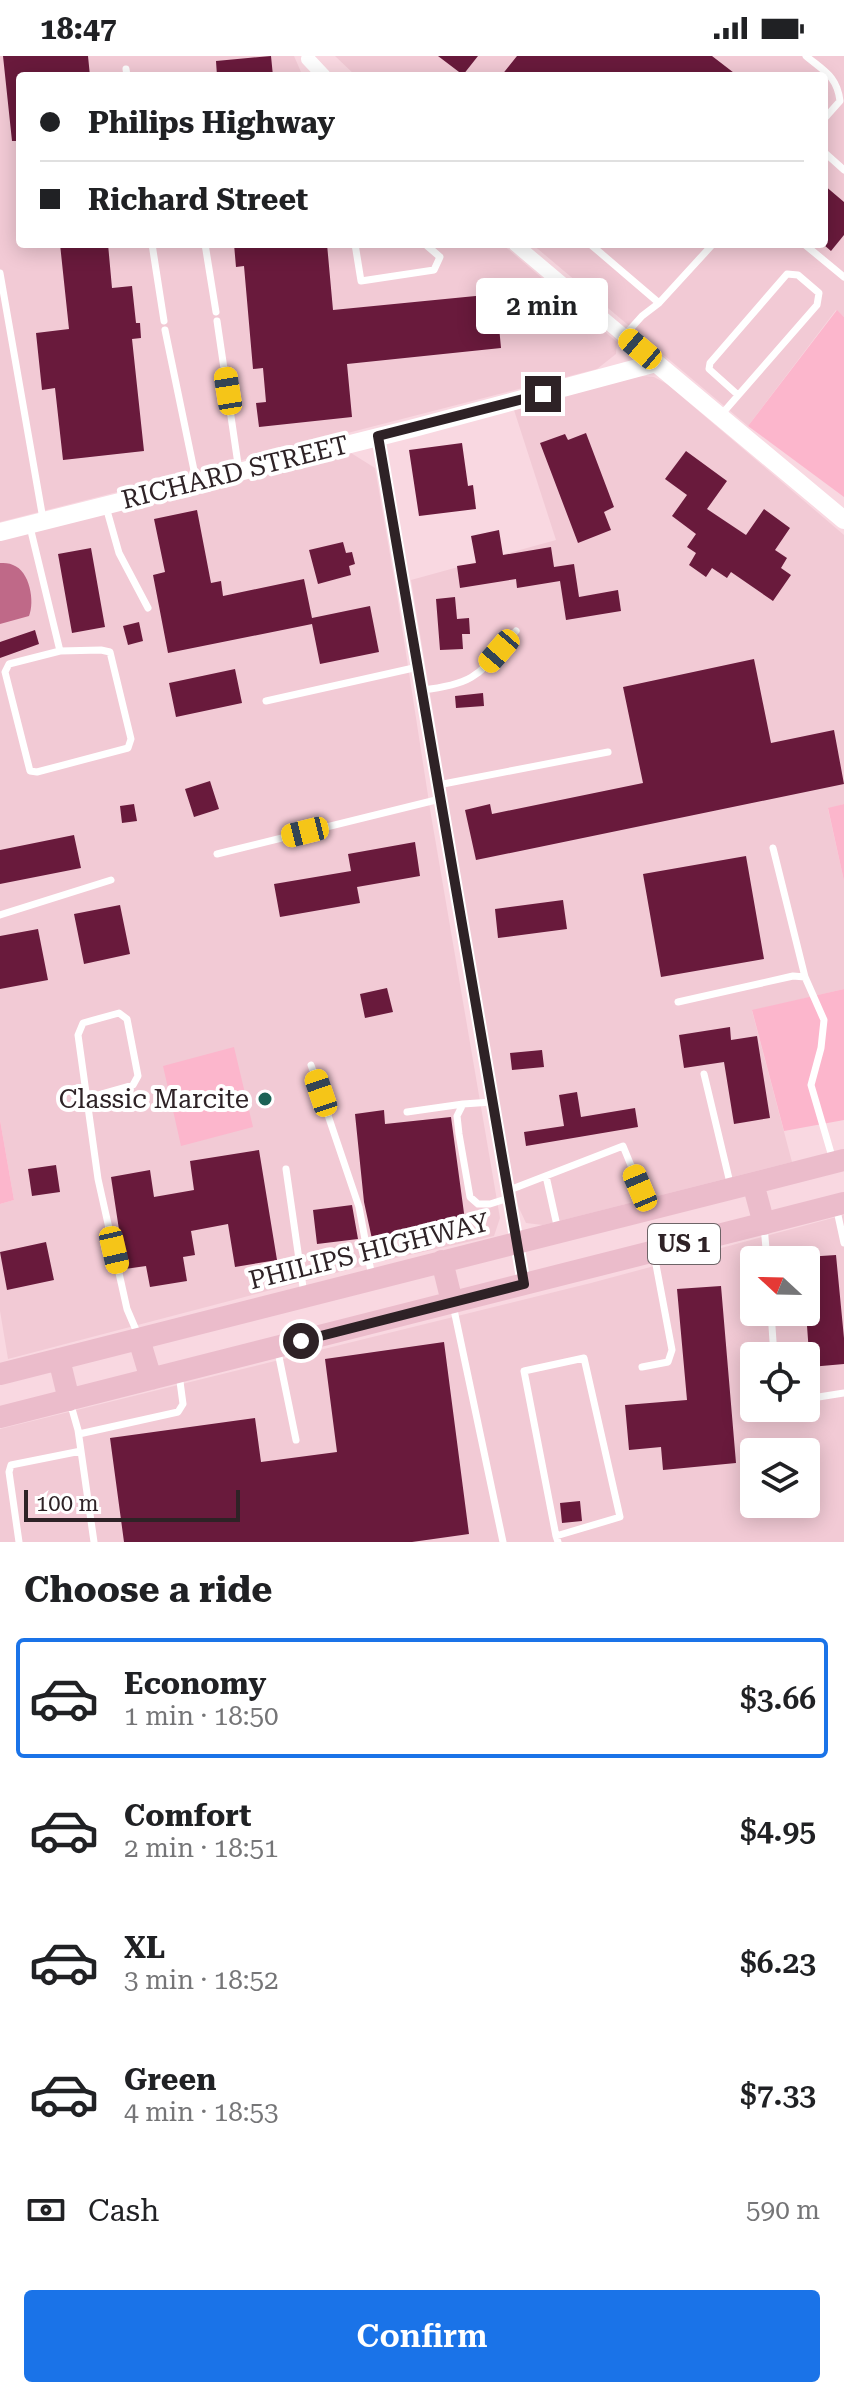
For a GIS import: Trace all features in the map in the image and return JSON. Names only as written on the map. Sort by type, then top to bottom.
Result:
[{"type":"main road","name":"PHILIPS HIGHWAY","points":[[0,1374],[839,1161]]},
{"type":"main road","points":[[742,1186],[764,1224]]},
{"type":"main road","name":"US 1","points":[[0,1417],[840,1204]]},
{"type":"main road","points":[[442,1261],[452,1302]]},
{"type":"main road","points":[[139,1339],[151,1379]]},
{"type":"main road","points":[[59,1359],[69,1400]]},
{"type":"street","points":[[308,59],[320,72]]},
{"type":"street","points":[[520,248],[844,520]]},
{"type":"street","name":"RICHARD STREET","points":[[1,527],[37,523],[656,363]]},
{"type":"street","points":[[378,436],[524,1284]]},
{"type":"lane","points":[[806,56],[825,72]]},
{"type":"lane","points":[[828,74],[839,87],[840,101],[828,114]]},
{"type":"lane","points":[[828,156],[844,170]]},
{"type":"lane","points":[[153,248],[164,325],[196,482]]},
{"type":"lane","points":[[206,248],[239,471]]},
{"type":"lane","points":[[356,248],[361,281],[434,270],[440,257],[430,248]]},
{"type":"lane","points":[[595,248],[659,303]]},
{"type":"lane","points":[[624,336],[709,248]]},
{"type":"lane","points":[[809,248],[844,277]]},
{"type":"lane","points":[[0,273],[37,523],[60,651]]},
{"type":"lane","points":[[720,417],[817,305],[819,293],[798,275],[787,274],[710,363],[709,369],[738,395]]},
{"type":"lane","points":[[106,505],[119,553],[148,608]]},
{"type":"lane","points":[[422,690],[450,687],[471,680],[516,631]]},
{"type":"lane","points":[[60,651],[110,652],[131,739],[128,748],[37,772],[30,771],[5,672],[9,664],[60,651]]},
{"type":"lane","points":[[266,701],[418,667]]},
{"type":"lane","points":[[217,854],[439,792],[608,752]]},
{"type":"lane","points":[[773,848],[805,977],[824,1020],[821,1048],[811,1085],[839,1161]]},
{"type":"lane","points":[[0,915],[111,880]]},
{"type":"lane","points":[[678,1002],[793,976],[805,977]]},
{"type":"lane","points":[[87,1098],[133,1085],[138,1076],[127,1019],[119,1013],[83,1023],[78,1035],[98,1179],[127,1309],[139,1339]]},
{"type":"lane","points":[[311,1065],[359,1207],[372,1279]]},
{"type":"lane","points":[[704,1074],[742,1186]]},
{"type":"lane","points":[[407,1112],[492,1102]]},
{"type":"lane","points":[[463,1104],[457,1116],[470,1197],[478,1204],[490,1204],[546,1176],[623,1146],[649,1209]]},
{"type":"lane","points":[[286,1169],[304,1297]]},
{"type":"lane","points":[[546,1176],[559,1232]]},
{"type":"lane","points":[[840,1204],[844,1243]]},
{"type":"lane","points":[[764,1224],[766,1246]]},
{"type":"lane","points":[[642,1367],[668,1362],[672,1350],[654,1251]]},
{"type":"lane","points":[[452,1302],[503,1542]]},
{"type":"lane","points":[[277,1347],[296,1440]]},
{"type":"lane","points":[[584,1358],[620,1517],[557,1539],[524,1371],[584,1358]]},
{"type":"lane","points":[[79,1434],[178,1412],[183,1404],[179,1372]]},
{"type":"lane","points":[[820,1397],[844,1393]]},
{"type":"lane","points":[[69,1400],[79,1434],[94,1542]]},
{"type":"lane","points":[[19,1542],[9,1472],[11,1465],[81,1451]]},
{"type":"shaded area","points":[[0,56],[294,56],[301,72],[16,72],[16,248],[507,248],[617,342],[616,354],[597,369],[0,522]]},
{"type":"shaded area","points":[[335,56],[844,56],[844,317],[836,310],[748,426],[537,248],[828,248],[828,72],[352,72]]},
{"type":"shaded area","points":[[837,310],[844,317],[844,497],[748,426]]},
{"type":"shaded area","points":[[639,376],[654,377],[667,384],[844,535],[844,804],[828,809],[844,881],[844,989],[752,1011],[792,1162],[543,1225],[526,1223],[518,1206],[495,1083],[411,580],[556,540],[514,410]]},
{"type":"shaded area","points":[[351,453],[375,468],[500,1218],[494,1236],[374,1263],[8,1359],[0,1311],[0,1204],[14,1200],[0,1120],[0,540]]},
{"type":"shaded area","points":[[0,563],[13,565],[24,574],[30,588],[31,610],[29,616],[0,624]]},
{"type":"shaded area","points":[[844,804],[844,881],[828,808]]},
{"type":"shaded area","points":[[844,989],[844,1120],[784,1131],[752,1010]]},
{"type":"shaded area","points":[[234,1047],[253,1127],[181,1146],[163,1066]]},
{"type":"shaded area","points":[[0,1120],[14,1200],[0,1204]]},
{"type":"shaded area","points":[[844,1215],[844,1542],[0,1542],[0,1429],[591,1283]]},
{"type":"building","points":[[3,56],[88,56],[90,72],[16,72],[16,141],[12,141]]},
{"type":"building","points":[[271,56],[273,72],[217,72],[216,61]]},
{"type":"building","points":[[438,56],[478,56],[465,72],[459,72]]},
{"type":"building","points":[[517,56],[712,56],[733,72],[504,72]]},
{"type":"building","points":[[828,188],[844,202],[844,235],[831,251],[828,248]]},
{"type":"building","points":[[60,248],[108,248],[112,288],[132,286],[136,323],[140,323],[141,338],[132,339],[144,451],[63,460],[55,388],[42,390],[36,333],[69,329]]},
{"type":"building","points":[[234,248],[327,248],[333,310],[496,294],[501,348],[347,364],[352,417],[259,427],[256,403],[266,402],[263,368],[253,369],[244,266],[236,267]]},
{"type":"building","points":[[586,433],[614,507],[604,512],[611,530],[578,543],[540,443],[565,434],[568,440]]},
{"type":"building","points":[[462,443],[468,486],[473,485],[476,509],[419,516],[409,450]]},
{"type":"building","points":[[686,451],[727,481],[707,509],[746,535],[764,509],[790,528],[775,550],[787,558],[781,568],[791,575],[773,601],[731,572],[727,578],[712,568],[706,577],[689,565],[696,553],[687,547],[696,534],[672,516],[687,495],[665,479]]},
{"type":"building","points":[[197,510],[211,583],[221,581],[223,596],[304,579],[312,618],[370,606],[379,652],[320,664],[312,624],[168,653],[153,575],[165,572],[154,519]]},
{"type":"building","points":[[499,530],[503,555],[551,547],[554,567],[574,564],[579,597],[618,590],[621,611],[566,620],[560,581],[517,588],[516,579],[460,588],[457,566],[476,563],[471,536]]},
{"type":"building","points":[[343,542],[346,553],[352,552],[355,564],[349,566],[351,575],[318,584],[309,550]]},
{"type":"building","points":[[91,548],[105,627],[72,633],[58,554]]},
{"type":"building","points":[[455,597],[457,619],[469,618],[470,634],[462,634],[463,649],[440,650],[436,599]]},
{"type":"building","points":[[139,622],[143,641],[128,645],[123,626]]},
{"type":"building","points":[[35,630],[39,644],[0,658],[0,642]]},
{"type":"building","points":[[754,659],[771,743],[834,730],[844,784],[476,860],[465,810],[490,804],[492,814],[643,783],[623,687]]},
{"type":"building","points":[[235,669],[242,703],[176,717],[169,683]]},
{"type":"building","points":[[483,693],[484,706],[456,708],[455,696]]},
{"type":"building","points":[[210,781],[219,809],[194,817],[185,789]]},
{"type":"building","points":[[134,804],[137,821],[122,823],[120,806]]},
{"type":"building","points":[[74,835],[81,868],[0,884],[0,850]]},
{"type":"building","points":[[415,842],[420,876],[357,887],[360,903],[280,917],[274,884],[351,871],[348,854]]},
{"type":"building","points":[[746,856],[764,959],[661,977],[643,874]]},
{"type":"building","points":[[563,900],[567,929],[498,938],[495,909]]},
{"type":"building","points":[[120,905],[130,954],[84,964],[74,914]]},
{"type":"building","points":[[38,929],[48,980],[0,989],[0,936]]},
{"type":"building","points":[[387,988],[393,1012],[365,1018],[360,994]]},
{"type":"building","points":[[730,1027],[731,1040],[757,1036],[770,1118],[734,1124],[724,1062],[684,1068],[679,1035]]},
{"type":"building","points":[[542,1050],[544,1067],[512,1070],[510,1053]]},
{"type":"building","points":[[577,1092],[581,1117],[635,1108],[638,1127],[526,1146],[524,1132],[564,1126],[559,1095]]},
{"type":"building","points":[[384,1110],[385,1124],[451,1117],[466,1228],[372,1239],[364,1202],[355,1114]]},
{"type":"building","points":[[259,1150],[277,1260],[235,1267],[228,1224],[191,1231],[195,1255],[183,1257],[187,1281],[150,1287],[146,1266],[125,1269],[111,1177],[150,1170],[154,1197],[194,1190],[190,1161]]},
{"type":"building","points":[[56,1165],[60,1192],[32,1196],[28,1169]]},
{"type":"building","points":[[352,1205],[358,1239],[317,1244],[313,1210]]},
{"type":"building","points":[[46,1242],[54,1280],[7,1290],[0,1252]]},
{"type":"building","points":[[836,1255],[844,1364],[820,1366],[820,1342],[808,1342],[807,1326],[820,1326],[820,1256]]},
{"type":"building","points":[[721,1286],[736,1463],[663,1470],[661,1447],[629,1450],[625,1405],[687,1400],[677,1289]]},
{"type":"building","points":[[444,1342],[469,1534],[412,1542],[124,1542],[110,1438],[255,1418],[261,1462],[337,1452],[325,1359]]},
{"type":"building","points":[[580,1501],[582,1521],[562,1523],[560,1503]]},
{"type":"place","name":"Classic Marcite","points":[[265,1099]]},
{"type":"route","points":[[301,1341],[524,1284],[378,436],[543,394]]}]
